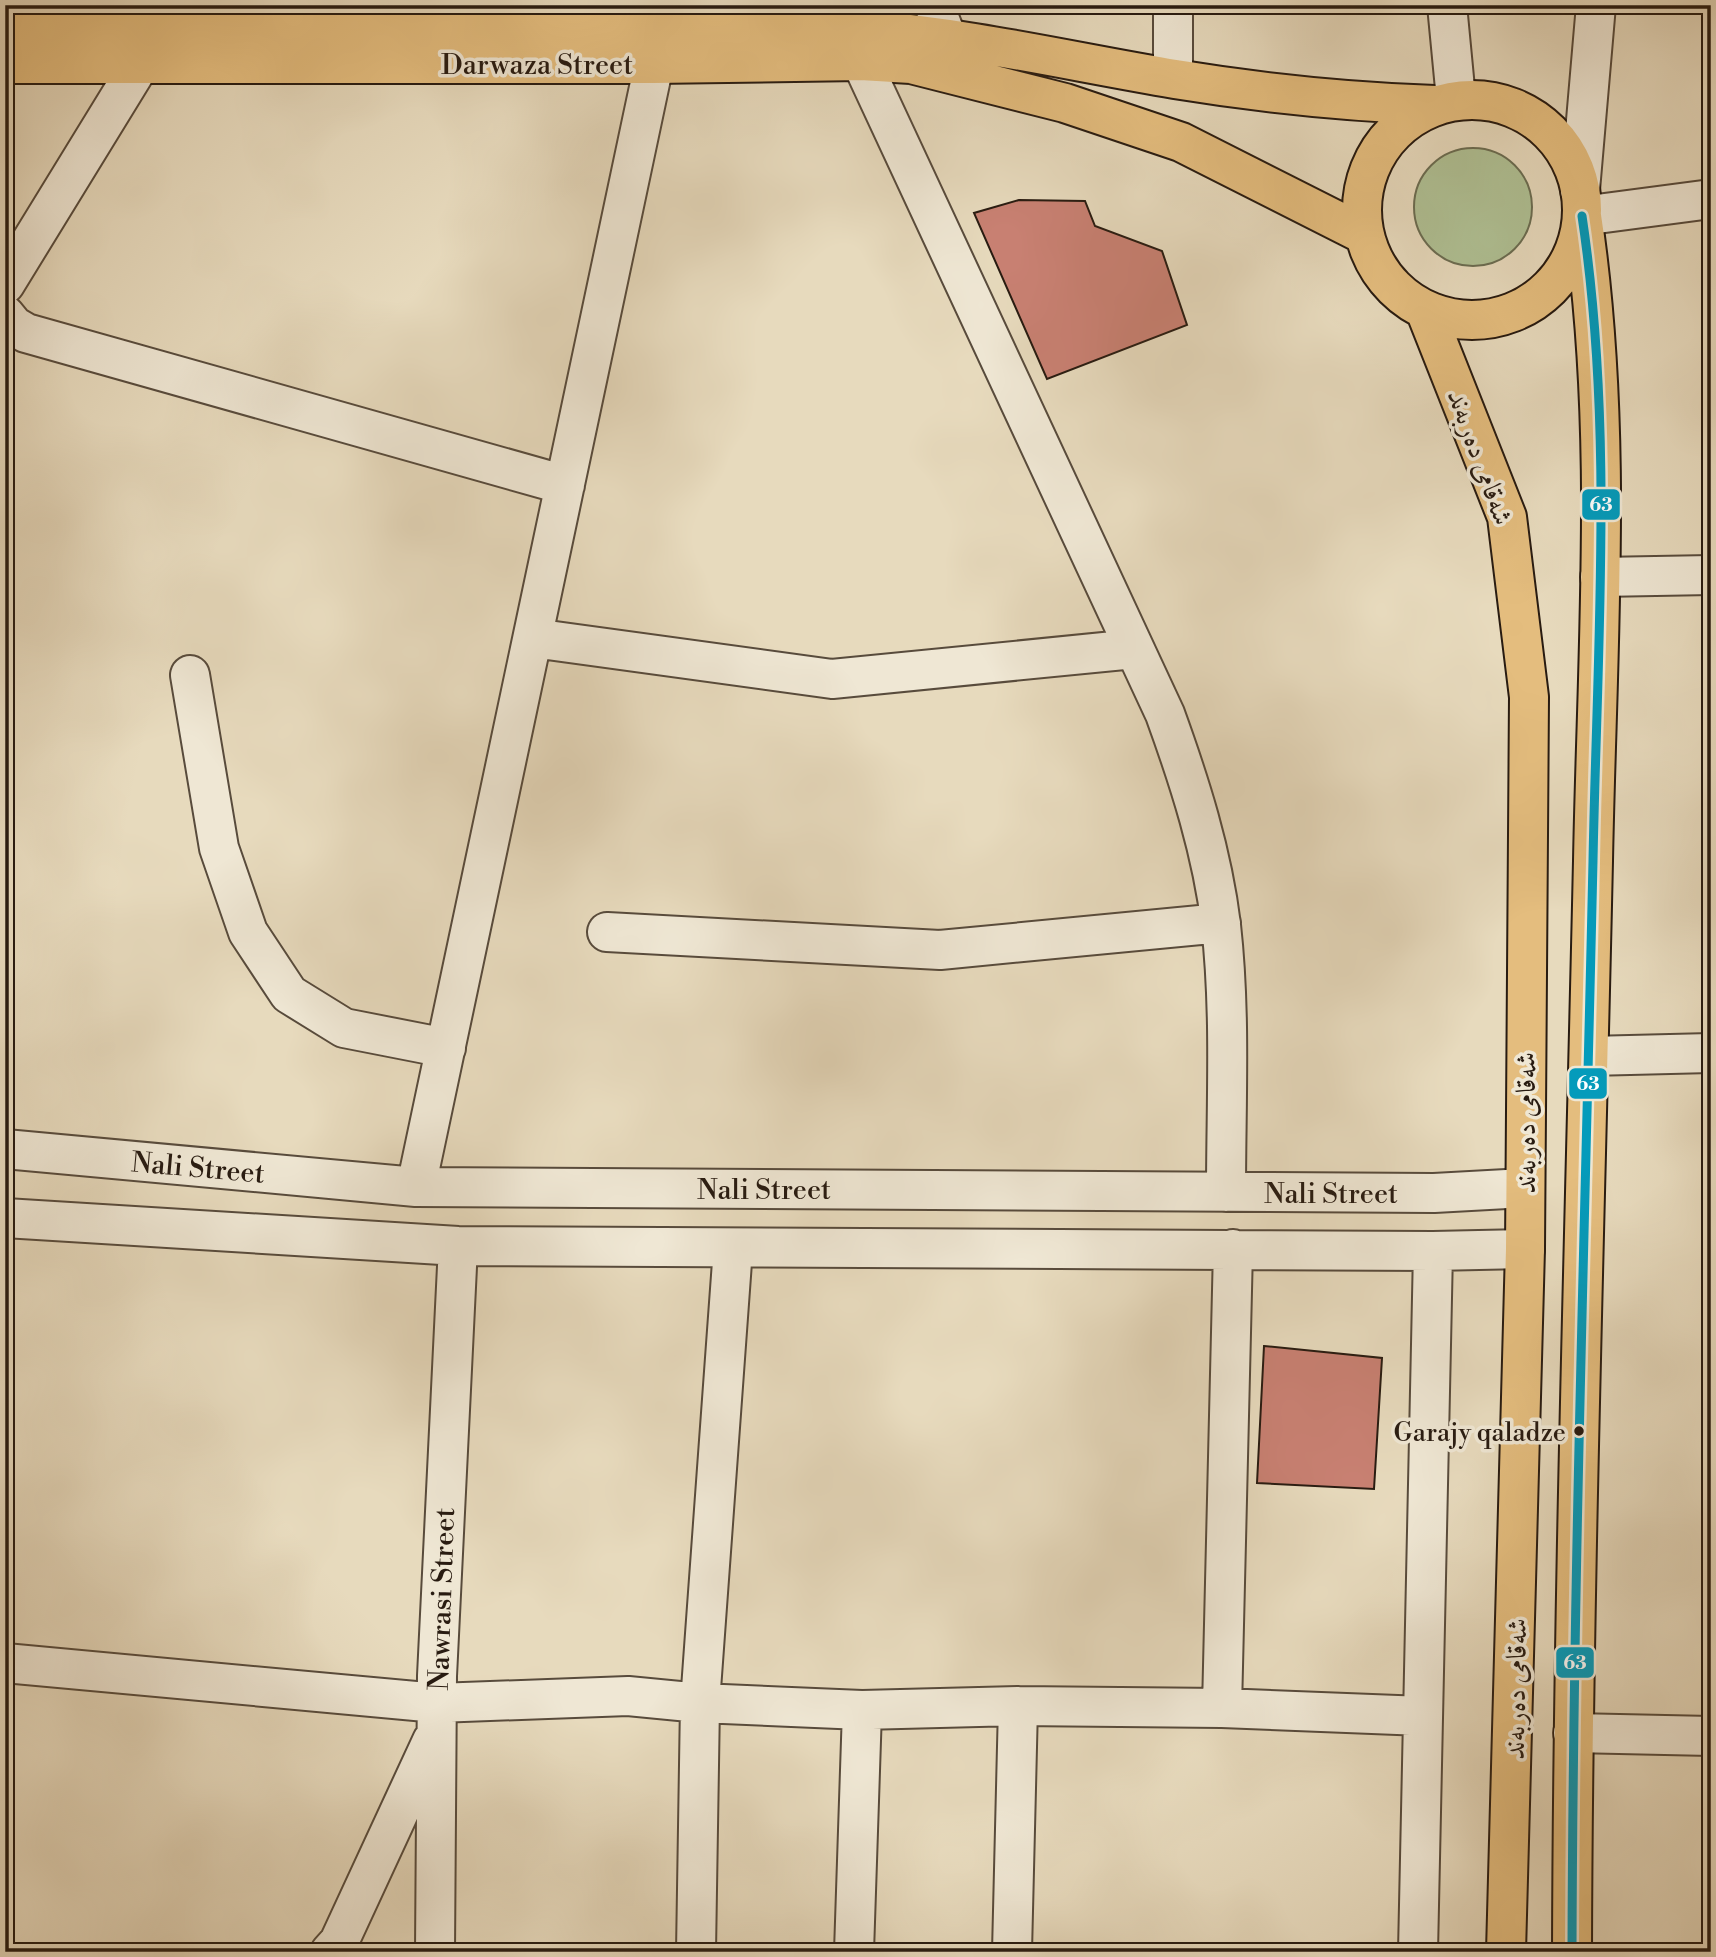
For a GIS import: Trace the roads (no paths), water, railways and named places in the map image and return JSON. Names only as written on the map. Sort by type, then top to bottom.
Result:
[{"type":"highway","points":[[27,24],[144,17],[719,18],[869,30],[941,22],[1063,58],[1173,78],[1348,102],[1445,102],[1480,99],[1504,103],[1526,113],[1562,145],[1574,167],[1581,203],[1598,343],[1600,577],[1573,1733],[1572,1952]]},
{"type":"highway","name":"Darwaza Street","points":[[5,64],[654,64],[861,61],[911,64],[1065,103],[1181,142],[1364,235]]},
{"type":"highway","points":[[1445,102],[1395,129],[1370,167],[1362,212],[1364,235],[1373,258],[1386,279],[1425,310],[1447,318],[1471,321],[1518,311],[1556,282],[1570,262],[1578,239],[1581,203]]},
{"type":"highway","name":"شەقامی دەربەند","points":[[1425,310],[1507,517],[1529,697],[1525,1249],[1506,1952]]},
{"type":"street","points":[[1172,5],[1173,78]]},
{"type":"street","points":[[1445,102],[1447,5]]},
{"type":"street","points":[[1596,5],[1581,203],[1711,199]]},
{"type":"street","points":[[861,61],[1165,714],[1189,782],[1208,852],[1221,923],[1226,985],[1226,1192]]},
{"type":"street","points":[[5,284],[140,64]]},
{"type":"street","points":[[416,1187],[654,64]]},
{"type":"street","points":[[5,315],[14,326],[26,333],[565,485]]},
{"type":"street","points":[[1600,577],[1711,575]]},
{"type":"street","points":[[533,638],[832,679],[1134,649]]},
{"type":"street","points":[[190,675],[219,848],[248,932],[289,994],[344,1028],[446,1048]]},
{"type":"street","points":[[607,932],[940,950],[1221,923]]},
{"type":"street","points":[[1589,1056],[1711,1054]]},
{"type":"street","name":"Nali Street","points":[[5,1149],[416,1187],[1434,1194],[1525,1188]]},
{"type":"street","name":"Nali Street","points":[[5,1219],[458,1247],[1433,1251],[1525,1249]]},
{"type":"street","name":"Nawrasi Street","points":[[435,1952],[437,1716],[458,1247]]},
{"type":"street","points":[[696,1952],[700,1703],[733,1248]]},
{"type":"street","points":[[1222,1708],[1233,1249]]},
{"type":"street","points":[[1418,1952],[1433,1251]]},
{"type":"street","points":[[5,1663],[437,1716],[628,1696],[700,1703],[862,1710],[1018,1706],[1222,1708],[1423,1716]]},
{"type":"street","points":[[1012,1952],[1018,1706]]},
{"type":"street","points":[[854,1952],[862,1710]]},
{"type":"street","points":[[330,1952],[339,1942],[437,1716]]},
{"type":"street","points":[[1573,1733],[1711,1736]]},
{"type":"place","name":"Garajy qaladze","points":[[1579,1431]]}]
